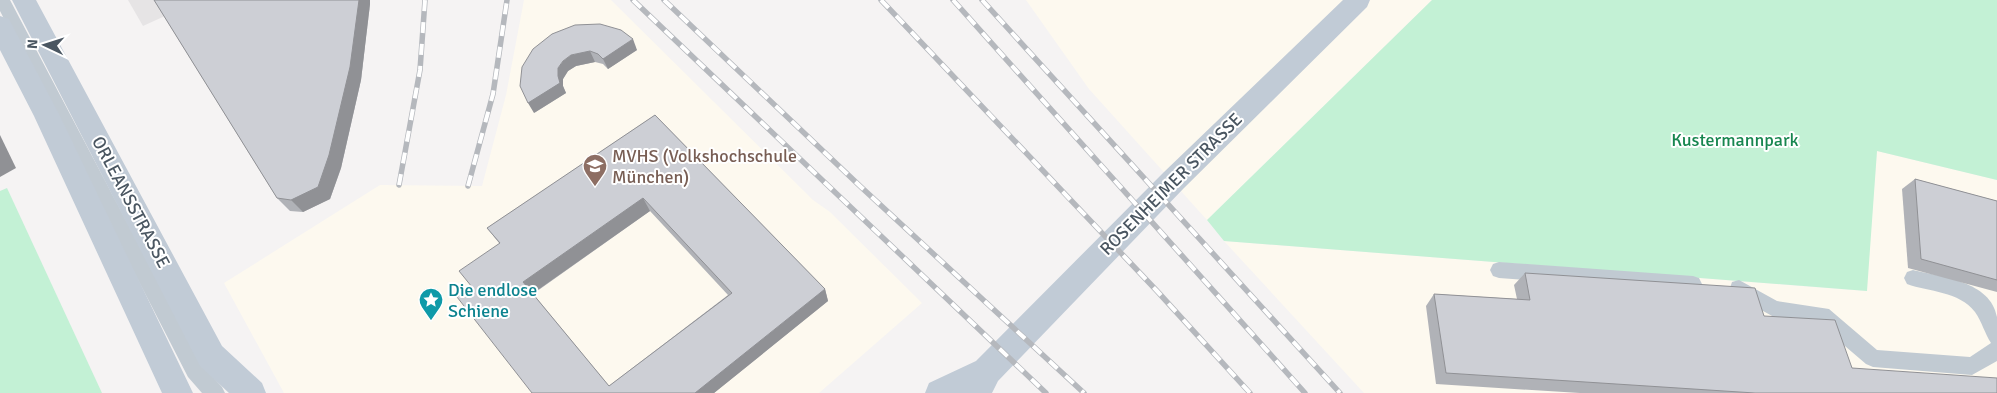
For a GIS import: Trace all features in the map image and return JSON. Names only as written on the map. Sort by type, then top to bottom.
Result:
[{"type":"main road","name":"ORLEANSSTRASSE","points":[[24,0],[211,356],[251,393]]},
{"type":"main road","name":"ROSENHEIMER STRASSE","points":[[940,393],[981,382],[1174,180],[1358,0]]},
{"type":"main road","name":"ORLEANSSTRASSE","points":[[0,26],[47,116],[178,393]]},
{"type":"lane","points":[[2,0],[195,371],[214,393]]},
{"type":"lane","points":[[1499,270],[1738,287],[1774,309],[1822,315],[1872,358],[1972,366],[1997,350]]},
{"type":"lane","points":[[1913,278],[1964,292],[1974,298],[1983,309],[1997,337]]},
{"type":"shaded area","points":[[128,0],[200,0],[143,26]]},
{"type":"shaded area","points":[[524,0],[611,0],[813,200],[830,212],[922,303],[819,393],[284,393],[224,283],[380,185],[482,186],[506,95]]},
{"type":"shaded area","points":[[1026,0],[1432,0],[1207,220],[1089,89]]},
{"type":"shaded area","points":[[1877,151],[1997,180],[1997,393],[1364,393],[1224,241],[1866,291]]},
{"type":"green space","name":"Kustermannpark","points":[[1432,0],[1997,0],[1997,180],[1877,151],[1867,291],[1224,241],[1207,220]]},
{"type":"green space","points":[[7,188],[102,393],[0,393],[0,191]]},
{"type":"building","points":[[154,0],[359,0],[350,67],[329,155],[318,187],[291,200],[277,198]]},
{"type":"building","points":[[600,24],[621,30],[633,39],[603,59],[598,54],[590,51],[571,55],[558,68],[560,83],[528,103],[520,86],[522,67],[533,49],[552,34],[575,25]]},
{"type":"building","points":[[655,115],[825,289],[695,393],[532,393],[457,297],[472,287],[459,271],[500,243],[487,228]],"holes":[[[643,198],[732,293],[609,386],[523,282]]]},
{"type":"building","points":[[1915,179],[1997,201],[1997,280],[1921,259]]},
{"type":"building","points":[[1525,273],[1755,288],[1764,316],[1835,320],[1852,368],[1997,378],[1997,393],[1755,393],[1446,373],[1434,294],[1530,300]]},
{"type":"railway","points":[[399,185],[420,70],[425,0]]},
{"type":"railway","points":[[468,186],[493,94],[507,0]]},
{"type":"railway","points":[[633,0],[1046,393]]},
{"type":"railway","points":[[664,0],[861,187],[1084,393]]},
{"type":"railway","points":[[881,0],[1157,291],[1250,393]]},
{"type":"railway","points":[[953,0],[1305,393]]},
{"type":"railway","points":[[982,0],[1340,393]]},
{"type":"place","name":"MVHS (Volkshochschule München)","points":[[595,187]]},
{"type":"place","name":"Die endlose Schiene","points":[[431,321]]}]
